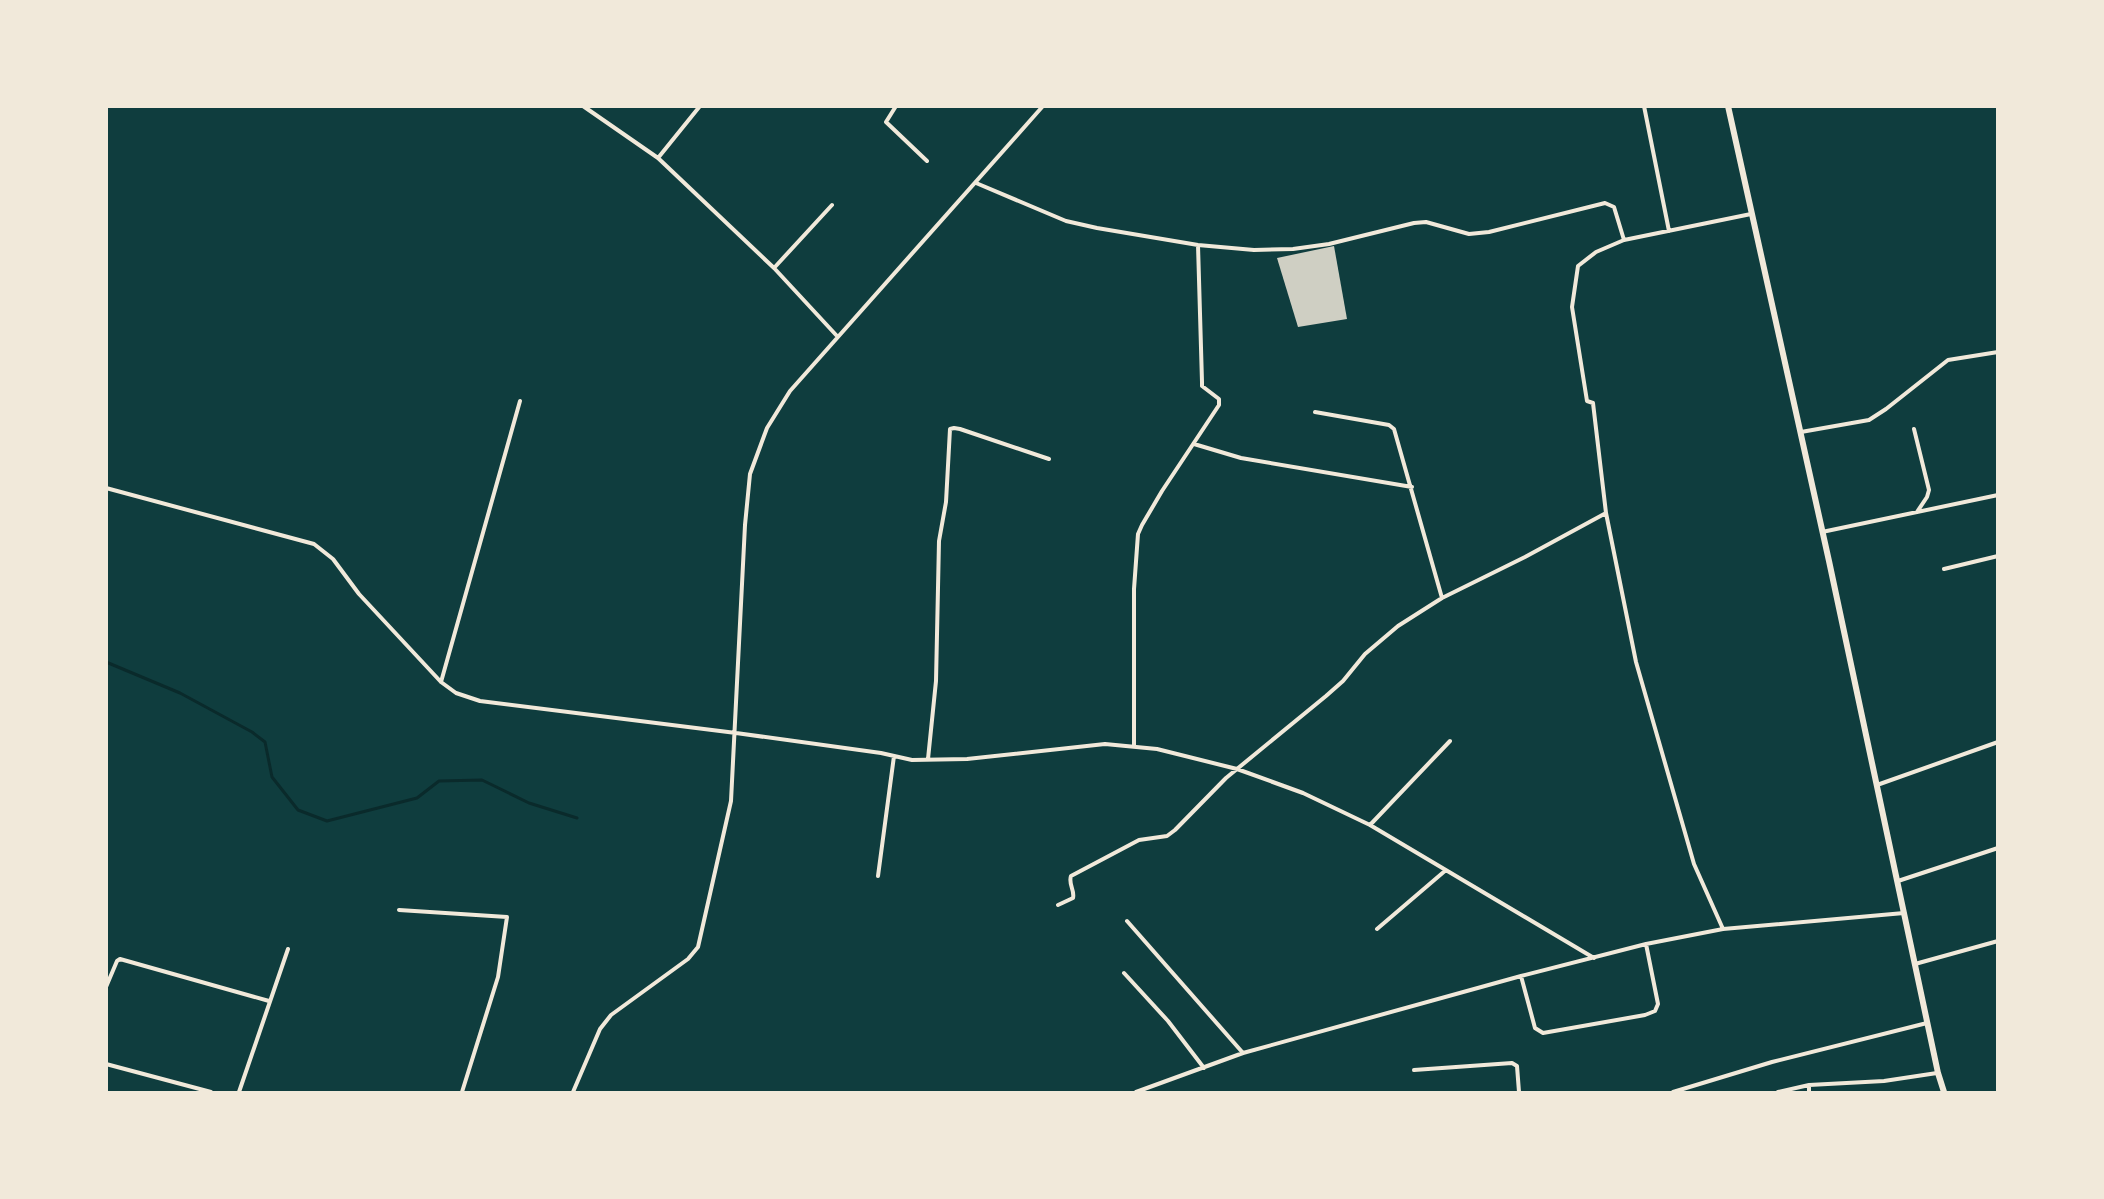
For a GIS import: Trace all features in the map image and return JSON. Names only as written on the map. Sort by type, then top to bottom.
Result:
[{"type":"highway","points":[[1728,106],[1944,1092]]},
{"type":"street","points":[[583,106],[658,158],[774,268],[837,336]]},
{"type":"street","points":[[658,158],[700,106]]},
{"type":"street","points":[[897,106],[886,122],[927,161]]},
{"type":"street","points":[[573,1092],[600,1029],[611,1015],[687,959],[698,947],[731,801],[745,525],[750,474],[767,428],[790,391],[837,336],[1043,106]]},
{"type":"street","points":[[1644,106],[1669,231]]},
{"type":"street","points":[[976,183],[1066,221],[1198,245],[1254,250],[1293,249],[1329,244],[1426,222],[1469,234],[1489,232],[1605,203],[1614,207],[1624,240]]},
{"type":"street","points":[[774,268],[832,205]]},
{"type":"street","points":[[1723,929],[1694,864],[1636,662],[1606,513],[1596,419],[1593,403],[1587,400],[1572,307],[1578,266],[1596,252],[1624,240],[1751,214]]},
{"type":"street","points":[[1134,746],[1134,589],[1138,534],[1162,491],[1216,412],[1219,402],[1217,397],[1203,386],[1202,382],[1198,245]]},
{"type":"street","points":[[1800,432],[1869,420],[1948,360],[1998,352]]},
{"type":"street","points":[[441,682],[520,401]]},
{"type":"street","points":[[1315,412],[1389,425],[1394,429],[1442,598]]},
{"type":"street","points":[[928,759],[936,681],[939,541],[946,502],[950,429],[960,429],[1049,459]]},
{"type":"street","points":[[1914,429],[1929,490],[1917,512]]},
{"type":"street","points":[[1194,444],[1241,458],[1412,487]]},
{"type":"street","points":[[106,488],[314,544],[333,559],[359,594],[441,682],[456,693],[480,701],[736,733],[912,760],[967,759],[1105,744],[1157,749],[1237,769],[1303,793],[1370,825],[1594,958]]},
{"type":"street","points":[[1821,532],[1998,495]]},
{"type":"street","points":[[1058,905],[1073,898],[1074,894],[1069,880],[1071,876],[1139,840],[1167,836],[1175,830],[1237,769],[1343,681],[1365,654],[1389,633],[1442,598],[1606,513]]},
{"type":"street","points":[[1944,569],[1998,556]]},
{"type":"street","points":[[1370,825],[1450,741]]},
{"type":"street","points":[[1876,786],[1998,742]]},
{"type":"street","points":[[878,876],[894,756]]},
{"type":"street","points":[[1898,881],[1998,849]]},
{"type":"street","points":[[1377,929],[1446,870]]},
{"type":"street","points":[[399,910],[507,917],[498,977],[462,1092]]},
{"type":"street","points":[[1136,1092],[1244,1053],[1521,976],[1646,944],[1723,929],[1904,913]]},
{"type":"street","points":[[1126,921],[1244,1053]]},
{"type":"street","points":[[1916,964],[1998,941]]},
{"type":"street","points":[[1521,976],[1535,1028],[1543,1033],[1645,1015],[1655,1011],[1658,1004],[1646,944]]},
{"type":"street","points":[[239,1092],[288,949]]},
{"type":"street","points":[[106,987],[120,959],[269,1001]]},
{"type":"street","points":[[1125,973],[1168,1021],[1204,1068]]},
{"type":"street","points":[[1673,1092],[1772,1062],[1928,1023]]},
{"type":"street","points":[[1414,1070],[1512,1063],[1517,1066],[1519,1092]]},
{"type":"street","points":[[106,1064],[211,1092]]},
{"type":"street","points":[[1778,1092],[1809,1085],[1884,1081],[1938,1073]]},
{"type":"street","points":[[1809,1085],[1809,1092]]},
{"type":"building","points":[[1334,246],[1347,319],[1298,327],[1277,258]]},
{"type":"waterway","points":[[106,662],[180,693],[252,732],[265,742],[272,777],[298,810],[327,821],[417,798],[439,781],[482,780],[529,803],[577,818]]}]
